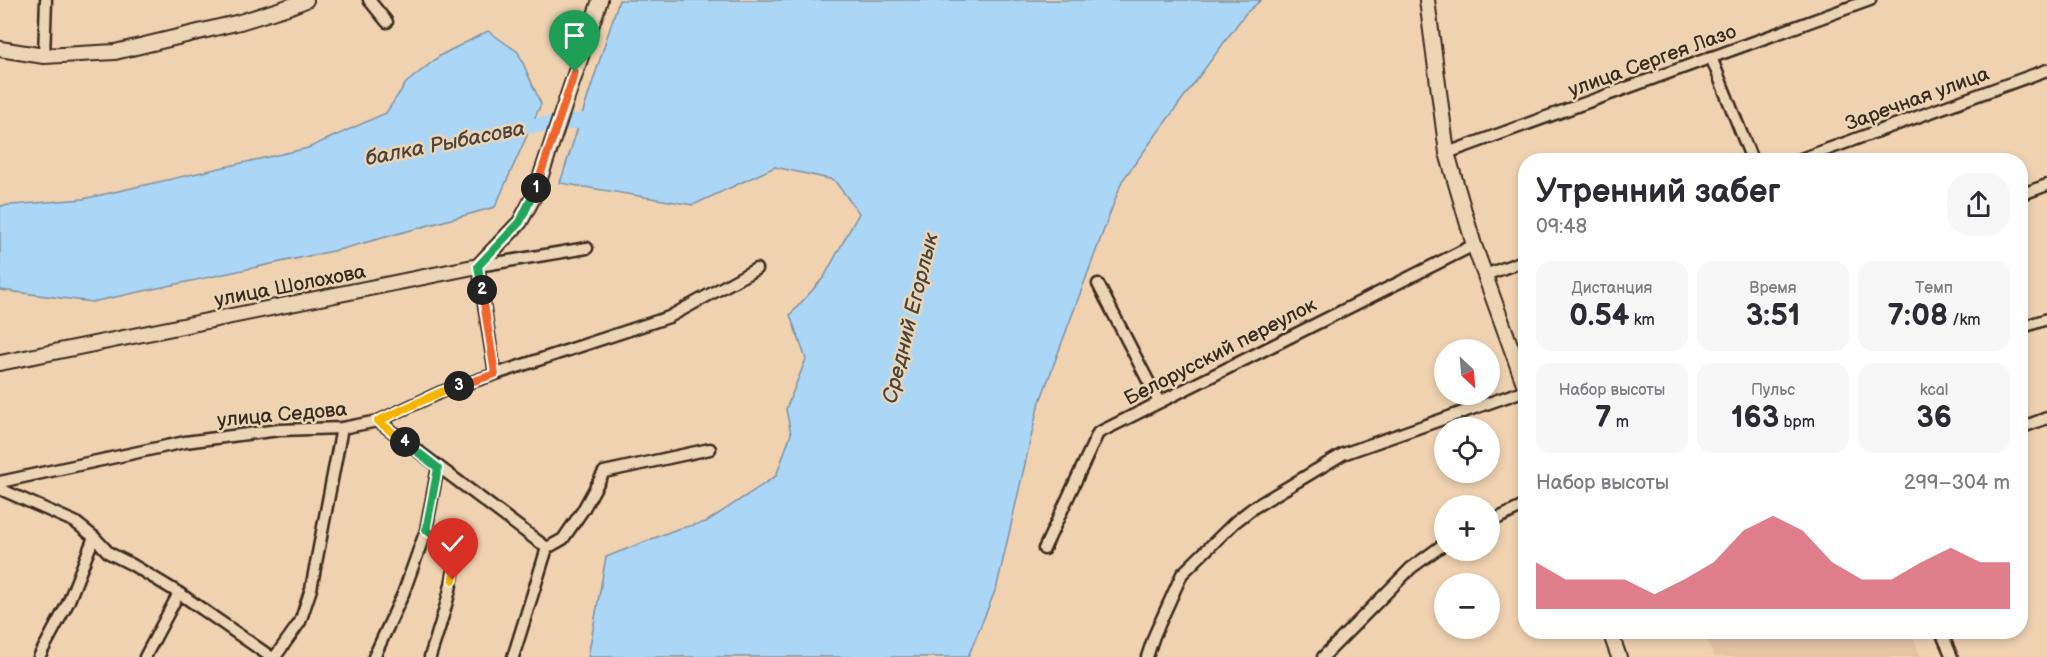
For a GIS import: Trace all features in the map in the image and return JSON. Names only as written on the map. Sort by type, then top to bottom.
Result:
[{"type":"main road","points":[[0,50],[44,56],[115,52],[240,22],[306,0]]},
{"type":"main road","points":[[1427,0],[1447,153],[1474,245],[1518,361]]},
{"type":"main road","points":[[478,266],[520,222],[534,196],[598,5]]},
{"type":"main road","name":"улица Шолохова","points":[[0,363],[478,266]]},
{"type":"main road","points":[[1613,639],[1619,657]]},
{"type":"street","points":[[44,56],[46,0]]},
{"type":"street","points":[[369,0],[387,22]]},
{"type":"street","name":"улица Сергея Лазо","points":[[1447,153],[1869,0]]},
{"type":"street","points":[[1711,57],[1749,153]]},
{"type":"street","name":"Заречная улица","points":[[1817,153],[2047,70]]},
{"type":"street","points":[[2028,192],[2047,185]]},
{"type":"street","name":"Белорусский переулок","points":[[1044,549],[1098,433],[1474,245]]},
{"type":"street","name":"улица Шолохова","points":[[478,266],[587,248]]},
{"type":"street","points":[[1485,275],[1518,263]]},
{"type":"street","points":[[478,266],[495,374]]},
{"type":"street","name":"улица Седова","points":[[0,482],[185,442],[279,430],[342,428],[378,421],[441,392],[669,318],[756,269]]},
{"type":"street","points":[[1098,284],[1159,402]]},
{"type":"street","points":[[2028,325],[2047,319]]},
{"type":"street","points":[[1147,657],[1182,574],[1253,508],[1343,454],[1518,393]]},
{"type":"street","points":[[2028,425],[2047,418]]},
{"type":"street","points":[[378,421],[547,548]]},
{"type":"street","points":[[0,489],[75,522],[109,553],[178,593],[273,657],[300,622],[311,589],[342,428]]},
{"type":"street","points":[[513,657],[547,548],[563,539],[583,510],[604,472],[710,449]]},
{"type":"street","points":[[374,657],[403,594],[426,530],[438,468]]},
{"type":"street","points":[[1500,517],[1518,509]]},
{"type":"street","points":[[426,530],[452,549],[456,562],[453,580],[430,657]]},
{"type":"street","points":[[39,657],[68,603],[94,537]]},
{"type":"street","points":[[1323,657],[1411,568],[1434,551]]},
{"type":"street","points":[[145,657],[178,593]]},
{"type":"street","points":[[1944,639],[1952,657]]},
{"type":"shaded area","points":[[1707,639],[1914,639],[1921,657],[1714,657]]},
{"type":"water","name":"Средний Егорлык","points":[[619,0],[1261,0],[1245,14],[1122,181],[1038,407],[997,586],[968,657],[588,657],[606,557],[677,529],[706,522],[776,476],[791,434],[786,409],[806,359],[790,315],[824,277],[859,213],[834,180],[775,167],[693,205],[560,183]]},
{"type":"water","points":[[488,31],[518,52],[541,104],[495,207],[342,249],[92,302],[0,290],[0,206],[83,199],[308,148],[386,113],[406,83],[441,55]]},
{"type":"waterway","name":"балка Рыбасова","points":[[510,128],[600,119]]},
{"type":"route","points":[[453,580],[456,562],[452,549],[426,530],[438,468],[378,421],[441,392],[495,374],[478,266],[520,222],[534,196],[575,72]]}]
